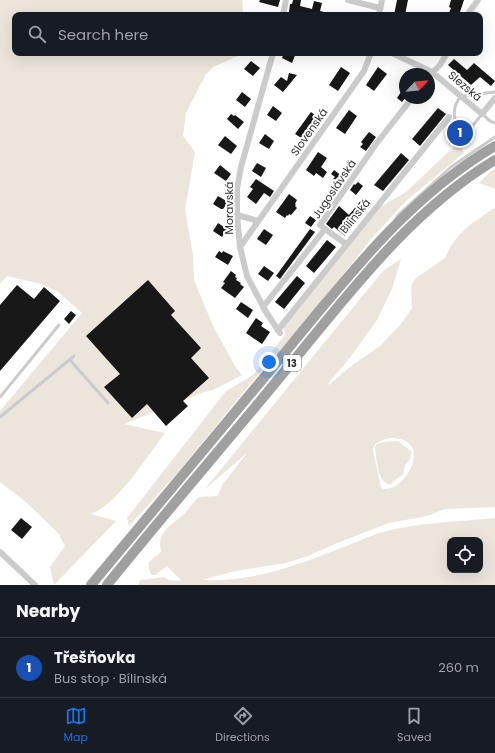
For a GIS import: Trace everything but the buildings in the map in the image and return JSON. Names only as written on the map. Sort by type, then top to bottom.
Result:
[{"type":"highway","name":"13","points":[[91,585],[382,238],[434,189],[467,164],[495,146]]},
{"type":"highway","name":"13","points":[[107,585],[390,248],[442,198],[495,160]]},
{"type":"street","points":[[283,12],[286,0]]},
{"type":"street","points":[[348,0],[380,12],[382,0]]},
{"type":"street","points":[[469,12],[474,2]]},
{"type":"street","name":"Moravská","points":[[272,56],[241,167],[237,189],[237,215],[240,247],[247,276],[263,307],[279,331]]},
{"type":"street","name":"Slovenská","points":[[240,247],[364,71],[370,56]]},
{"type":"street","name":"Slezská","points":[[398,56],[420,68]]},
{"type":"street","points":[[435,70],[440,66],[445,56]]},
{"type":"street","name":"Slezská","points":[[435,77],[482,114]]},
{"type":"street","points":[[482,114],[495,98]]},
{"type":"street","name":"Jugoslávská","points":[[263,307],[325,229],[320,225],[376,144],[407,104]]},
{"type":"street","name":"Bílinská","points":[[279,331],[346,244],[449,117]]},
{"type":"street","points":[[237,215],[258,221]]},
{"type":"street","points":[[325,229],[346,244]]},
{"type":"street","points":[[0,552],[35,585]]},
{"type":"lane","points":[[495,92],[461,96],[456,102],[454,110],[454,119],[459,127],[464,130],[470,130],[482,114],[490,121],[495,123]]},
{"type":"lane","points":[[382,238],[398,215],[451,167],[495,138]]},
{"type":"lane","points":[[0,397],[59,325]]},
{"type":"lane","points":[[0,417],[74,356]]},
{"type":"lane","points":[[70,360],[108,403]]},
{"type":"shaded area","points":[[0,0],[242,0],[243,12],[12,12],[12,56],[238,56],[213,67],[206,74],[186,113],[183,136],[195,152],[185,210],[193,255],[194,280],[213,326],[235,366],[242,375],[213,390],[207,391],[124,424],[165,433],[121,491],[111,501],[90,514],[116,521],[54,585],[50,567],[65,546],[58,533],[27,503],[0,482],[0,411],[82,313],[57,291],[41,284],[7,276],[0,284]]},
{"type":"shaded area","points":[[460,141],[464,153],[407,200],[372,238],[301,327],[259,373],[179,471],[129,526],[127,518],[226,391],[253,375],[285,335],[283,326],[378,208],[406,192]]},
{"type":"shaded area","points":[[495,169],[495,189],[479,183],[490,172]]},
{"type":"shaded area","points":[[495,208],[495,507],[445,509],[427,516],[389,523],[308,556],[286,563],[235,571],[202,580],[237,579],[272,572],[306,561],[377,534],[410,526],[495,518],[495,585],[138,585],[140,580],[165,577],[169,580],[182,581],[167,566],[155,575],[150,573],[148,564],[161,551],[160,544],[163,534],[199,497],[217,496],[222,485],[247,453],[204,490],[383,271],[401,259],[392,289],[377,320],[349,359],[327,386],[354,364],[380,346],[401,324],[412,308],[411,286],[416,278],[445,258],[450,247],[459,235],[471,224]],"holes":[[[391,438],[405,441],[412,447],[414,456],[412,466],[406,476],[398,484],[390,488],[381,488],[373,450],[375,445],[382,440]]]},
{"type":"shaded area","points":[[398,441],[412,452],[410,459],[405,465],[403,475],[396,479],[391,485],[386,483],[380,475],[375,447],[377,444],[384,442]]},
{"type":"place","name":"Třešňovka","points":[[460,133]]}]
